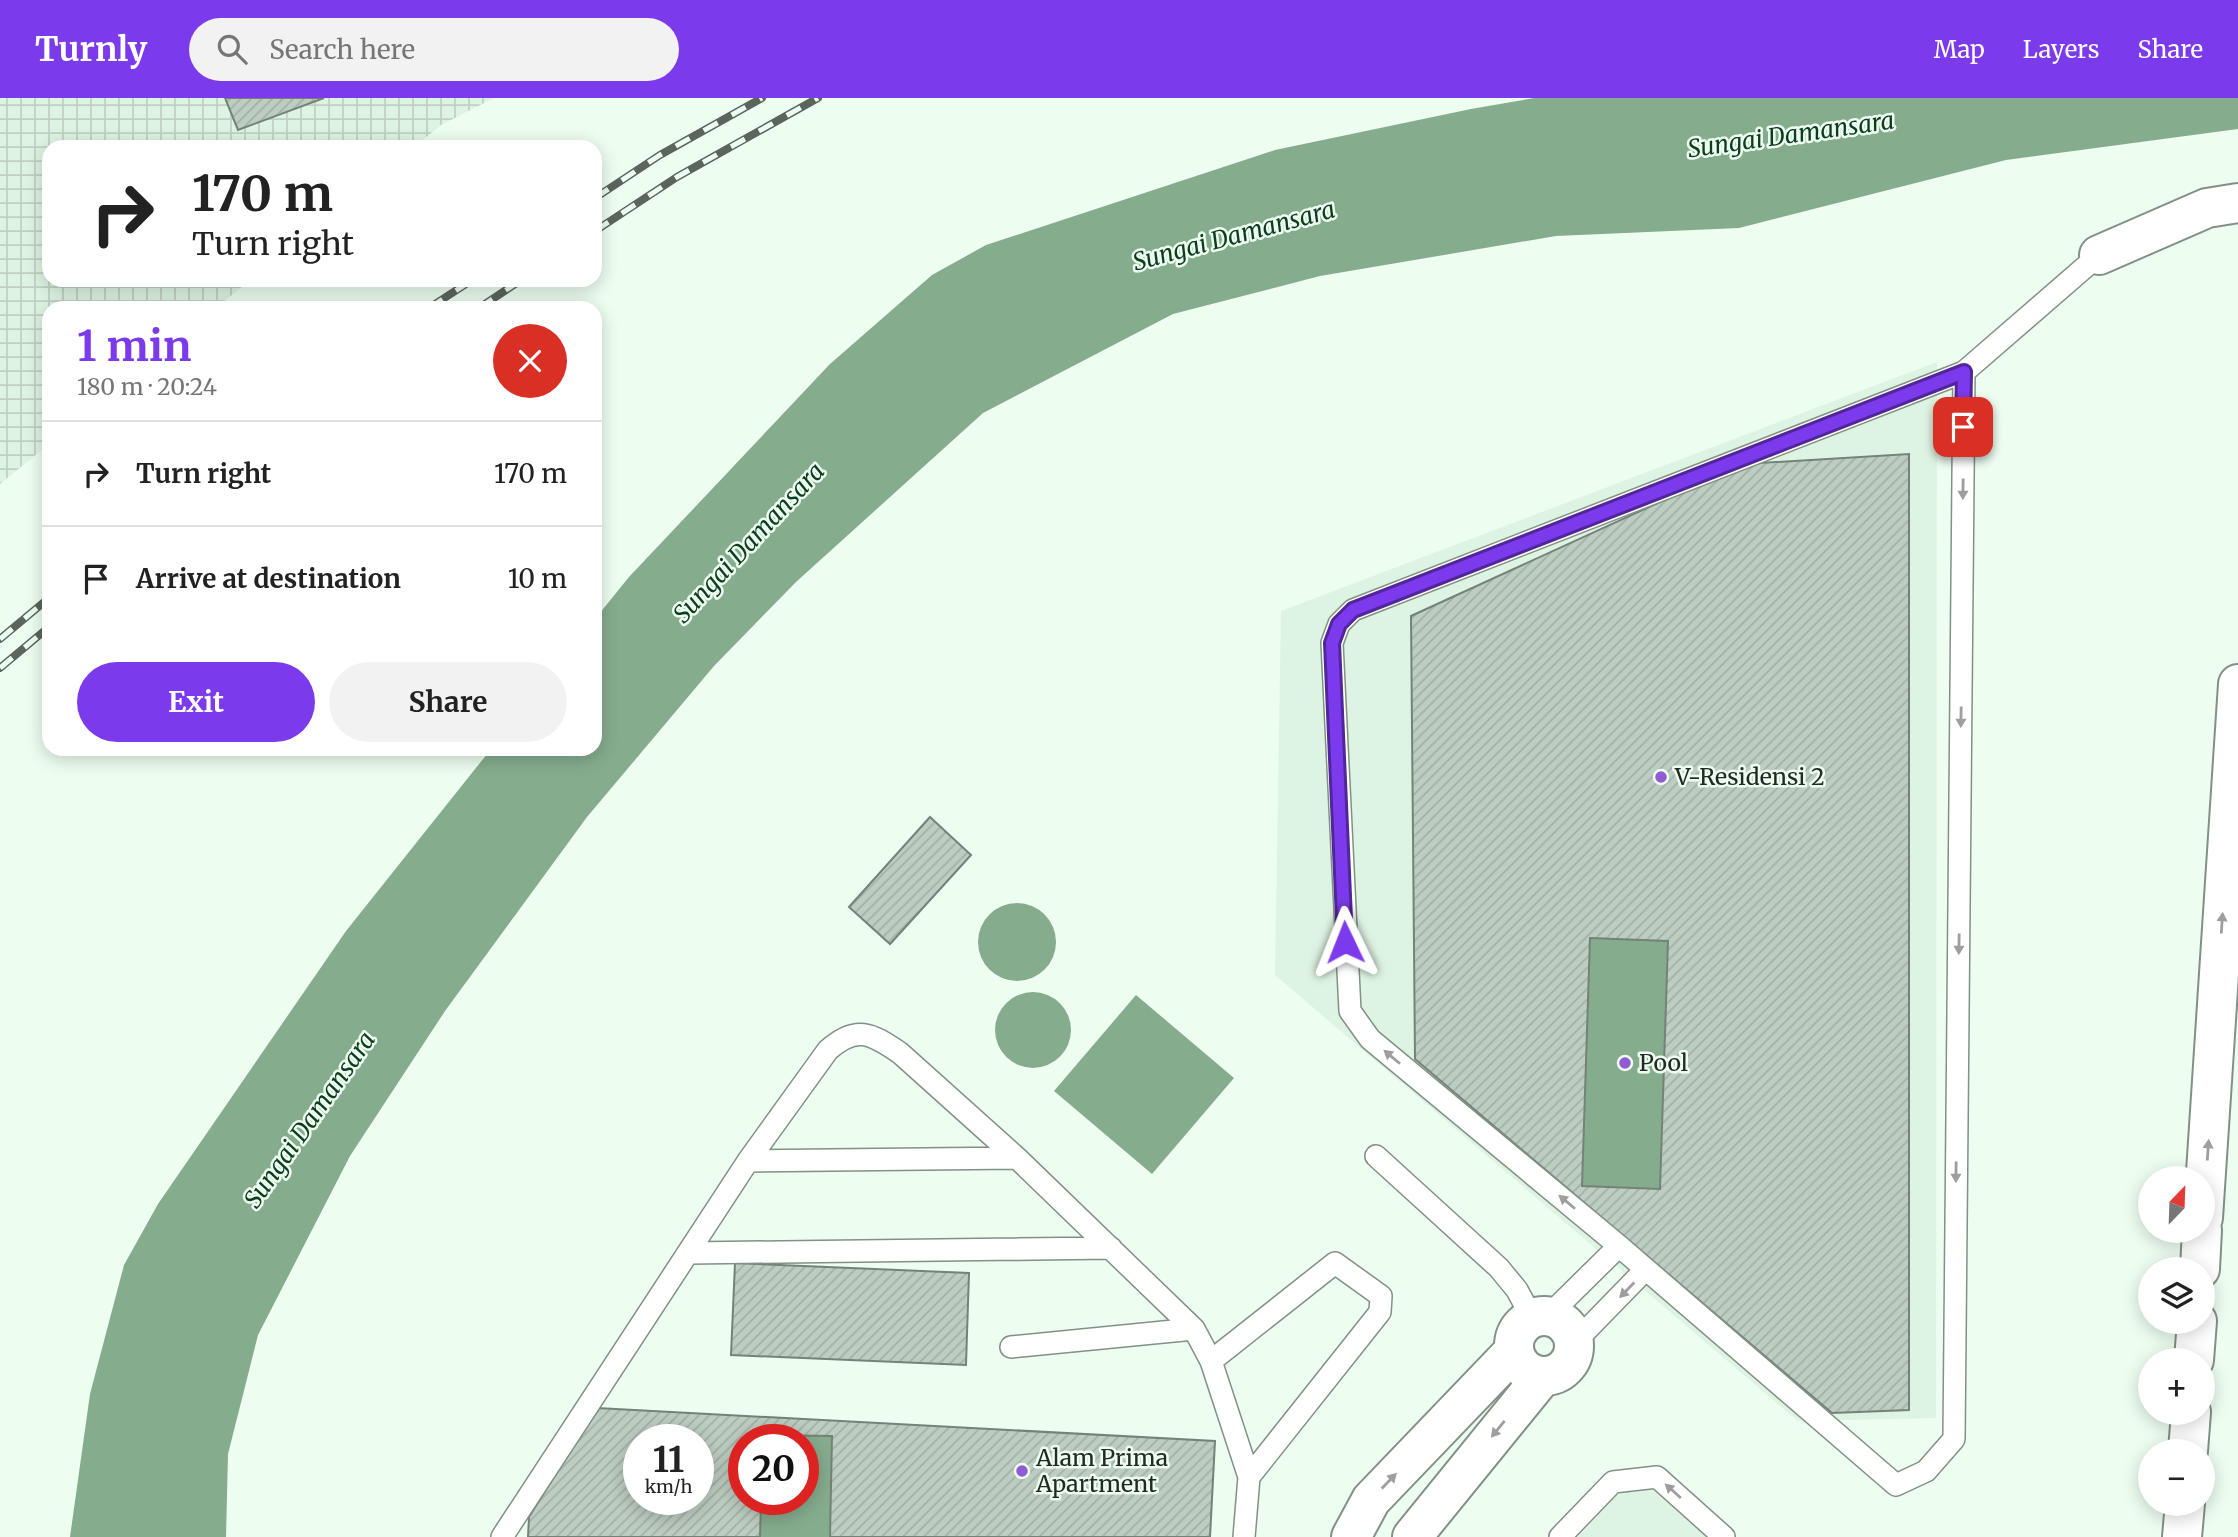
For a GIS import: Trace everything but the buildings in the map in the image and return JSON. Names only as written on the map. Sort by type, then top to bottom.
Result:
[{"type":"main road","points":[[2099,255],[2207,208],[2238,202]]},
{"type":"main road","points":[[2206,1166],[2238,684]]},
{"type":"main road","points":[[1351,1537],[1371,1500],[1513,1352],[1516,1331],[1540,1317],[1558,1319],[1572,1334],[1574,1343],[1569,1364],[1562,1371],[1542,1377],[1532,1375],[1523,1369],[1513,1352]]},
{"type":"main road","points":[[1412,1537],[1542,1377]]},
{"type":"main road","points":[[2182,1537],[2184,1516]]},
{"type":"lane","points":[[1964,372],[1954,1439],[1926,1471],[1896,1485],[1619,1246],[1370,1039],[1350,1011],[1332,643],[1339,624],[1353,610],[1964,372],[2099,255]]},
{"type":"lane","points":[[502,1537],[748,1161],[828,1050],[841,1038],[859,1032],[879,1038],[900,1053],[1017,1158],[1194,1329],[1211,1361],[1249,1477],[1244,1537]]},
{"type":"lane","points":[[1376,1156],[1499,1268],[1540,1317],[1619,1246]]},
{"type":"lane","points":[[748,1161],[1017,1158]]},
{"type":"lane","points":[[689,1253],[1111,1248]]},
{"type":"lane","points":[[1211,1361],[1335,1263],[1381,1296],[1380,1312],[1249,1477]]},
{"type":"lane","points":[[1574,1343],[1646,1269]]},
{"type":"lane","points":[[1011,1347],[1194,1329]]},
{"type":"lane","points":[[1560,1537],[1612,1482],[1657,1477],[1724,1537]]},
{"type":"shaded area","points":[[0,98],[494,98],[441,125],[423,140],[42,140],[42,287],[242,287],[224,301],[42,301],[42,450],[0,484]]},
{"type":"shaded area","name":"V-Residensi 2","points":[[1937,362],[1936,1418],[1798,1421],[1275,975],[1281,611]]},
{"type":"shaded area","points":[[1650,1488],[1706,1537],[1578,1537],[1619,1493]]},
{"type":"water","name":"Sungai Damansara","points":[[1534,98],[2238,98],[2238,129],[2006,160],[1739,228],[1556,236],[1320,276],[1173,314],[983,413],[796,582],[714,666],[587,817],[445,1011],[350,1156],[258,1335],[228,1454],[226,1537],[70,1537],[90,1394],[124,1265],[158,1204],[346,931],[485,756],[602,756],[602,610],[629,577],[830,364],[932,275],[986,245],[1275,150]]},
{"type":"water","points":[[1017,903],[1032,906],[1049,920],[1056,942],[1053,957],[1039,974],[1017,981],[1002,978],[985,964],[978,942],[981,927],[995,910]]},
{"type":"water","name":"Pool","points":[[1590,938],[1668,941],[1660,1189],[1582,1186]]},
{"type":"water","points":[[1026,992],[1040,992],[1054,998],[1065,1009],[1071,1030],[1068,1045],[1060,1057],[1040,1068],[1026,1068],[1012,1062],[1001,1051],[995,1037],[995,1023],[1001,1009],[1012,998]]},
{"type":"water","points":[[1136,995],[1234,1078],[1152,1174],[1054,1091]]},
{"type":"water","points":[[819,1436],[832,1436],[830,1537],[760,1537],[761,1515],[819,1515]]},
{"type":"railway","points":[[602,193],[660,155],[762,98]]},
{"type":"railway","points":[[602,226],[677,177],[818,98]]},
{"type":"railway","points":[[440,301],[461,287]]},
{"type":"railway","points":[[490,301],[510,287]]},
{"type":"railway","points":[[0,639],[42,604]]},
{"type":"railway","points":[[0,668],[42,633]]},
{"type":"place","name":"V-Residensi 2","points":[[1661,777]]},
{"type":"place","name":"Pool","points":[[1625,1063]]},
{"type":"place","name":"Alam Prima Apartment","points":[[1022,1471]]},
{"type":"route","points":[[1345,942],[1332,643],[1339,624],[1353,610],[1964,372],[1963,427]]}]
